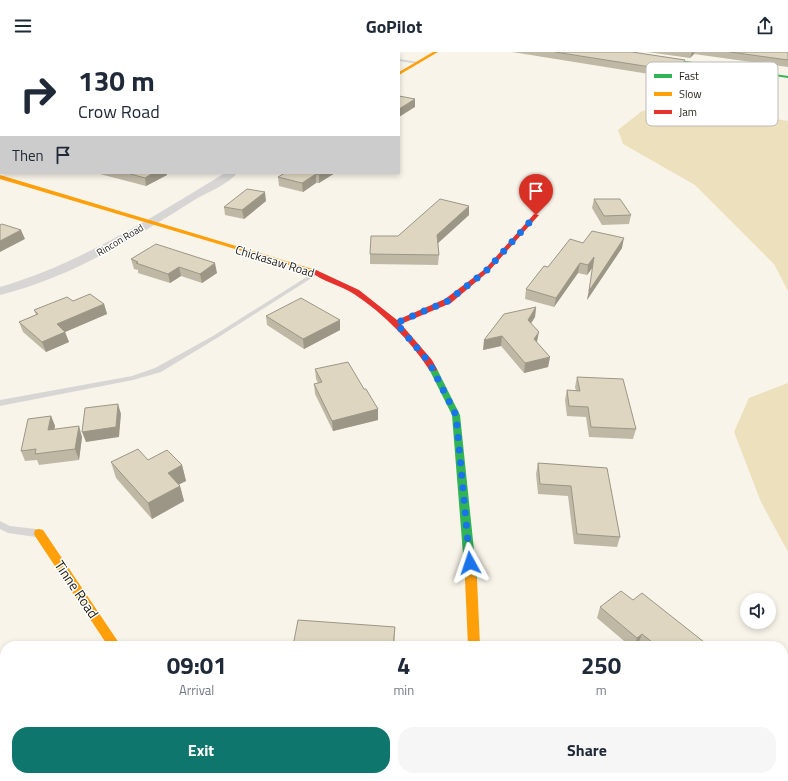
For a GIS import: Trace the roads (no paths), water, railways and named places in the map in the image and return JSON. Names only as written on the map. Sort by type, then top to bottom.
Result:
[{"type":"street","points":[[400,73],[436,52]]},
{"type":"street","points":[[616,52],[685,62]]},
{"type":"street","points":[[778,76],[788,77]]},
{"type":"street","name":"Rincon Road","points":[[0,291],[17,287],[94,256],[230,174]]},
{"type":"street","name":"Chickasaw Road","points":[[0,177],[316,272],[356,292],[396,323],[429,362],[456,415],[472,592],[474,641]]},
{"type":"street","points":[[396,323],[448,301],[487,270],[536,215]]},
{"type":"street","name":"Tinne Road","points":[[39,533],[112,641]]},
{"type":"lane","points":[[400,60],[418,63]]},
{"type":"lane","points":[[0,403],[149,373],[215,337],[316,272]]},
{"type":"lane","points":[[0,525],[8,529],[39,533]]}]
